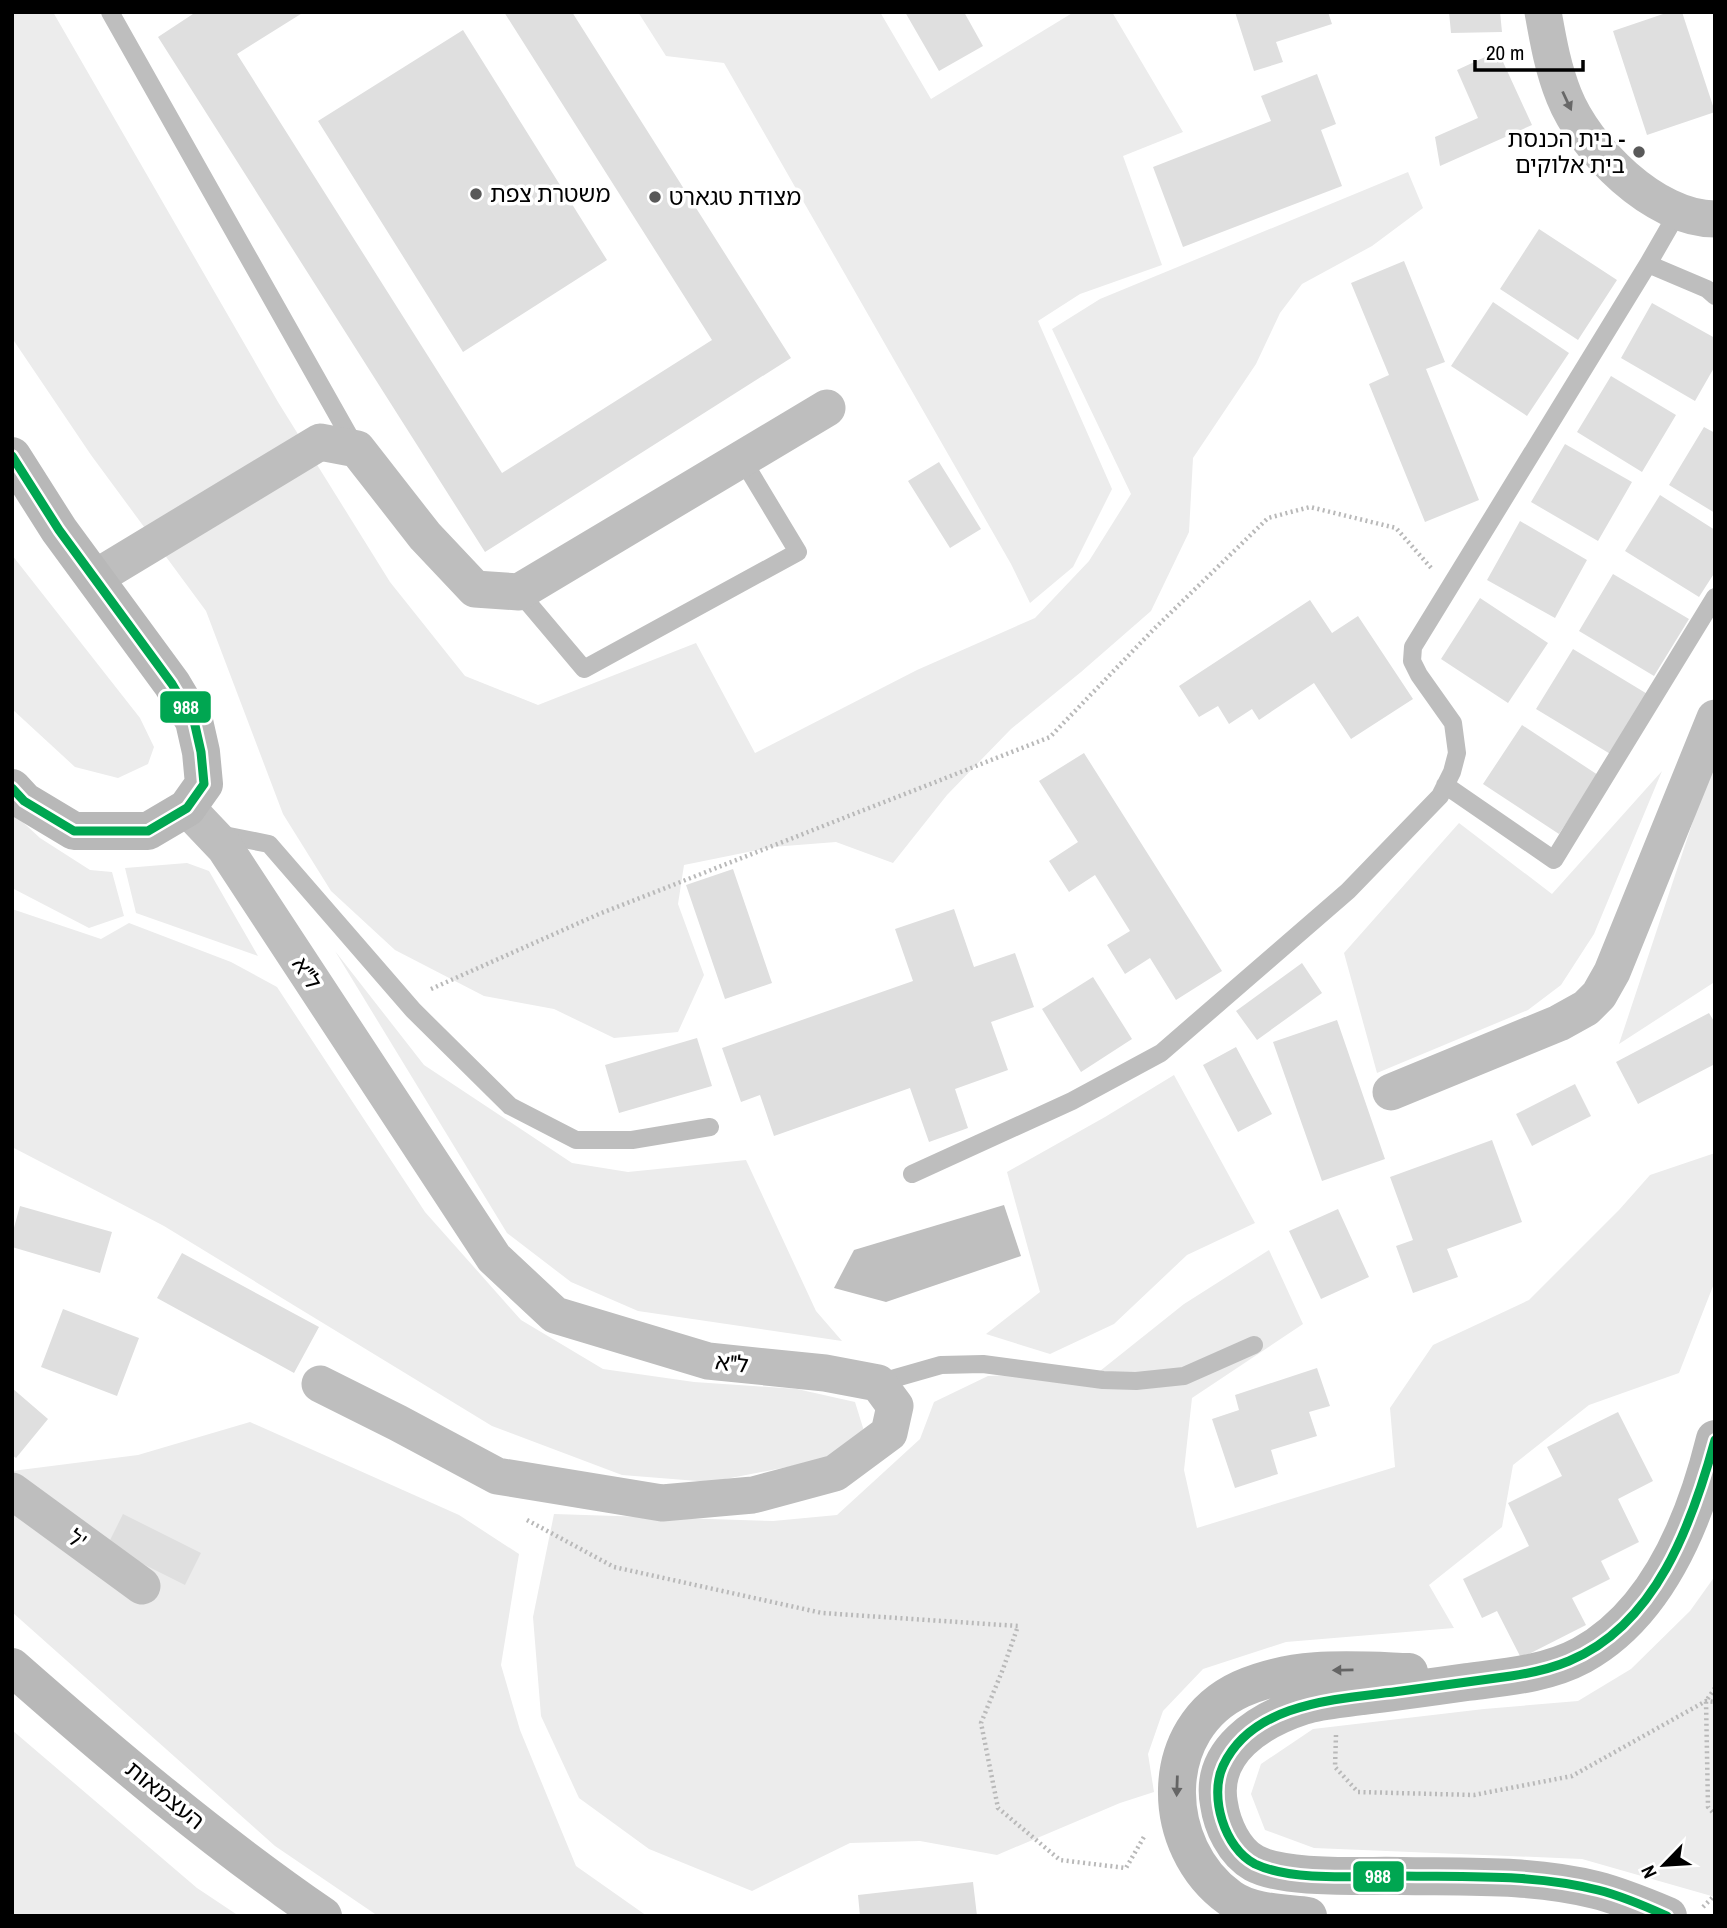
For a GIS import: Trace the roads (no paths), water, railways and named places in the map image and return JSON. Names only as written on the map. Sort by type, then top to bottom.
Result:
[{"type":"street","points":[[1543,12],[1551,57],[1564,97],[1585,137],[1615,169],[1644,193],[1678,212],[1715,219]]},
{"type":"street","points":[[95,578],[320,442],[357,449],[425,536],[475,589],[519,592],[827,408]]},
{"type":"street","points":[[12,457],[59,530],[172,684],[194,722],[201,752],[204,784],[199,820],[148,831],[74,831],[24,801],[12,788]]},
{"type":"street","points":[[1391,1092],[1559,1023],[1586,1008],[1599,995],[1612,972],[1715,718]]},
{"type":"street","name":"ל\"א","points":[[199,820],[225,848],[494,1258],[555,1315],[709,1361],[825,1373],[878,1383]]},
{"type":"street","points":[[320,1384],[497,1476],[662,1503],[753,1495],[835,1473],[889,1433],[895,1406],[878,1383]]},
{"type":"street","points":[[1668,1916],[1594,1889],[1543,1881],[1486,1877],[1309,1874],[1273,1870],[1253,1863],[1231,1838],[1218,1801],[1218,1783],[1224,1762],[1238,1741],[1257,1728],[1304,1706],[1338,1699],[1509,1677],[1552,1668],[1582,1655],[1613,1633],[1644,1601],[1667,1568],[1689,1519],[1715,1439]]},
{"type":"street","name":"ל'","points":[[12,1492],[142,1586]]},
{"type":"street","name":"העצמאות","points":[[12,1667],[172,1802],[264,1875],[323,1916]]},
{"type":"street","points":[[1308,1916],[1263,1911],[1232,1899],[1212,1882],[1195,1860],[1183,1835],[1177,1806],[1177,1777],[1185,1744],[1208,1711],[1238,1690],[1276,1676],[1317,1670],[1509,1677]]},
{"type":"lane","points":[[110,12],[357,449]]},
{"type":"lane","points":[[912,1174],[1072,1101],[1161,1052],[1348,891],[1440,796],[1452,772],[1457,754],[1453,723],[1419,675],[1412,661],[1413,647],[1678,212]]},
{"type":"lane","points":[[1648,264],[1707,289],[1715,296]]},
{"type":"lane","points":[[519,592],[584,668],[798,552],[742,459]]},
{"type":"lane","points":[[1445,785],[1554,860],[1715,597]]},
{"type":"lane","points":[[199,820],[269,844],[405,1001],[510,1106],[576,1140],[632,1140],[709,1127]]},
{"type":"lane","points":[[878,1383],[941,1365],[983,1364],[1103,1380],[1136,1381],[1184,1376],[1254,1345]]},
{"type":"place","name":"בית הכנסת - בית אלוקים","points":[[1639,152]]},
{"type":"place","name":"משטרת צפת","points":[[476,194]]},
{"type":"place","name":"מצודת טגארט","points":[[655,197]]}]
